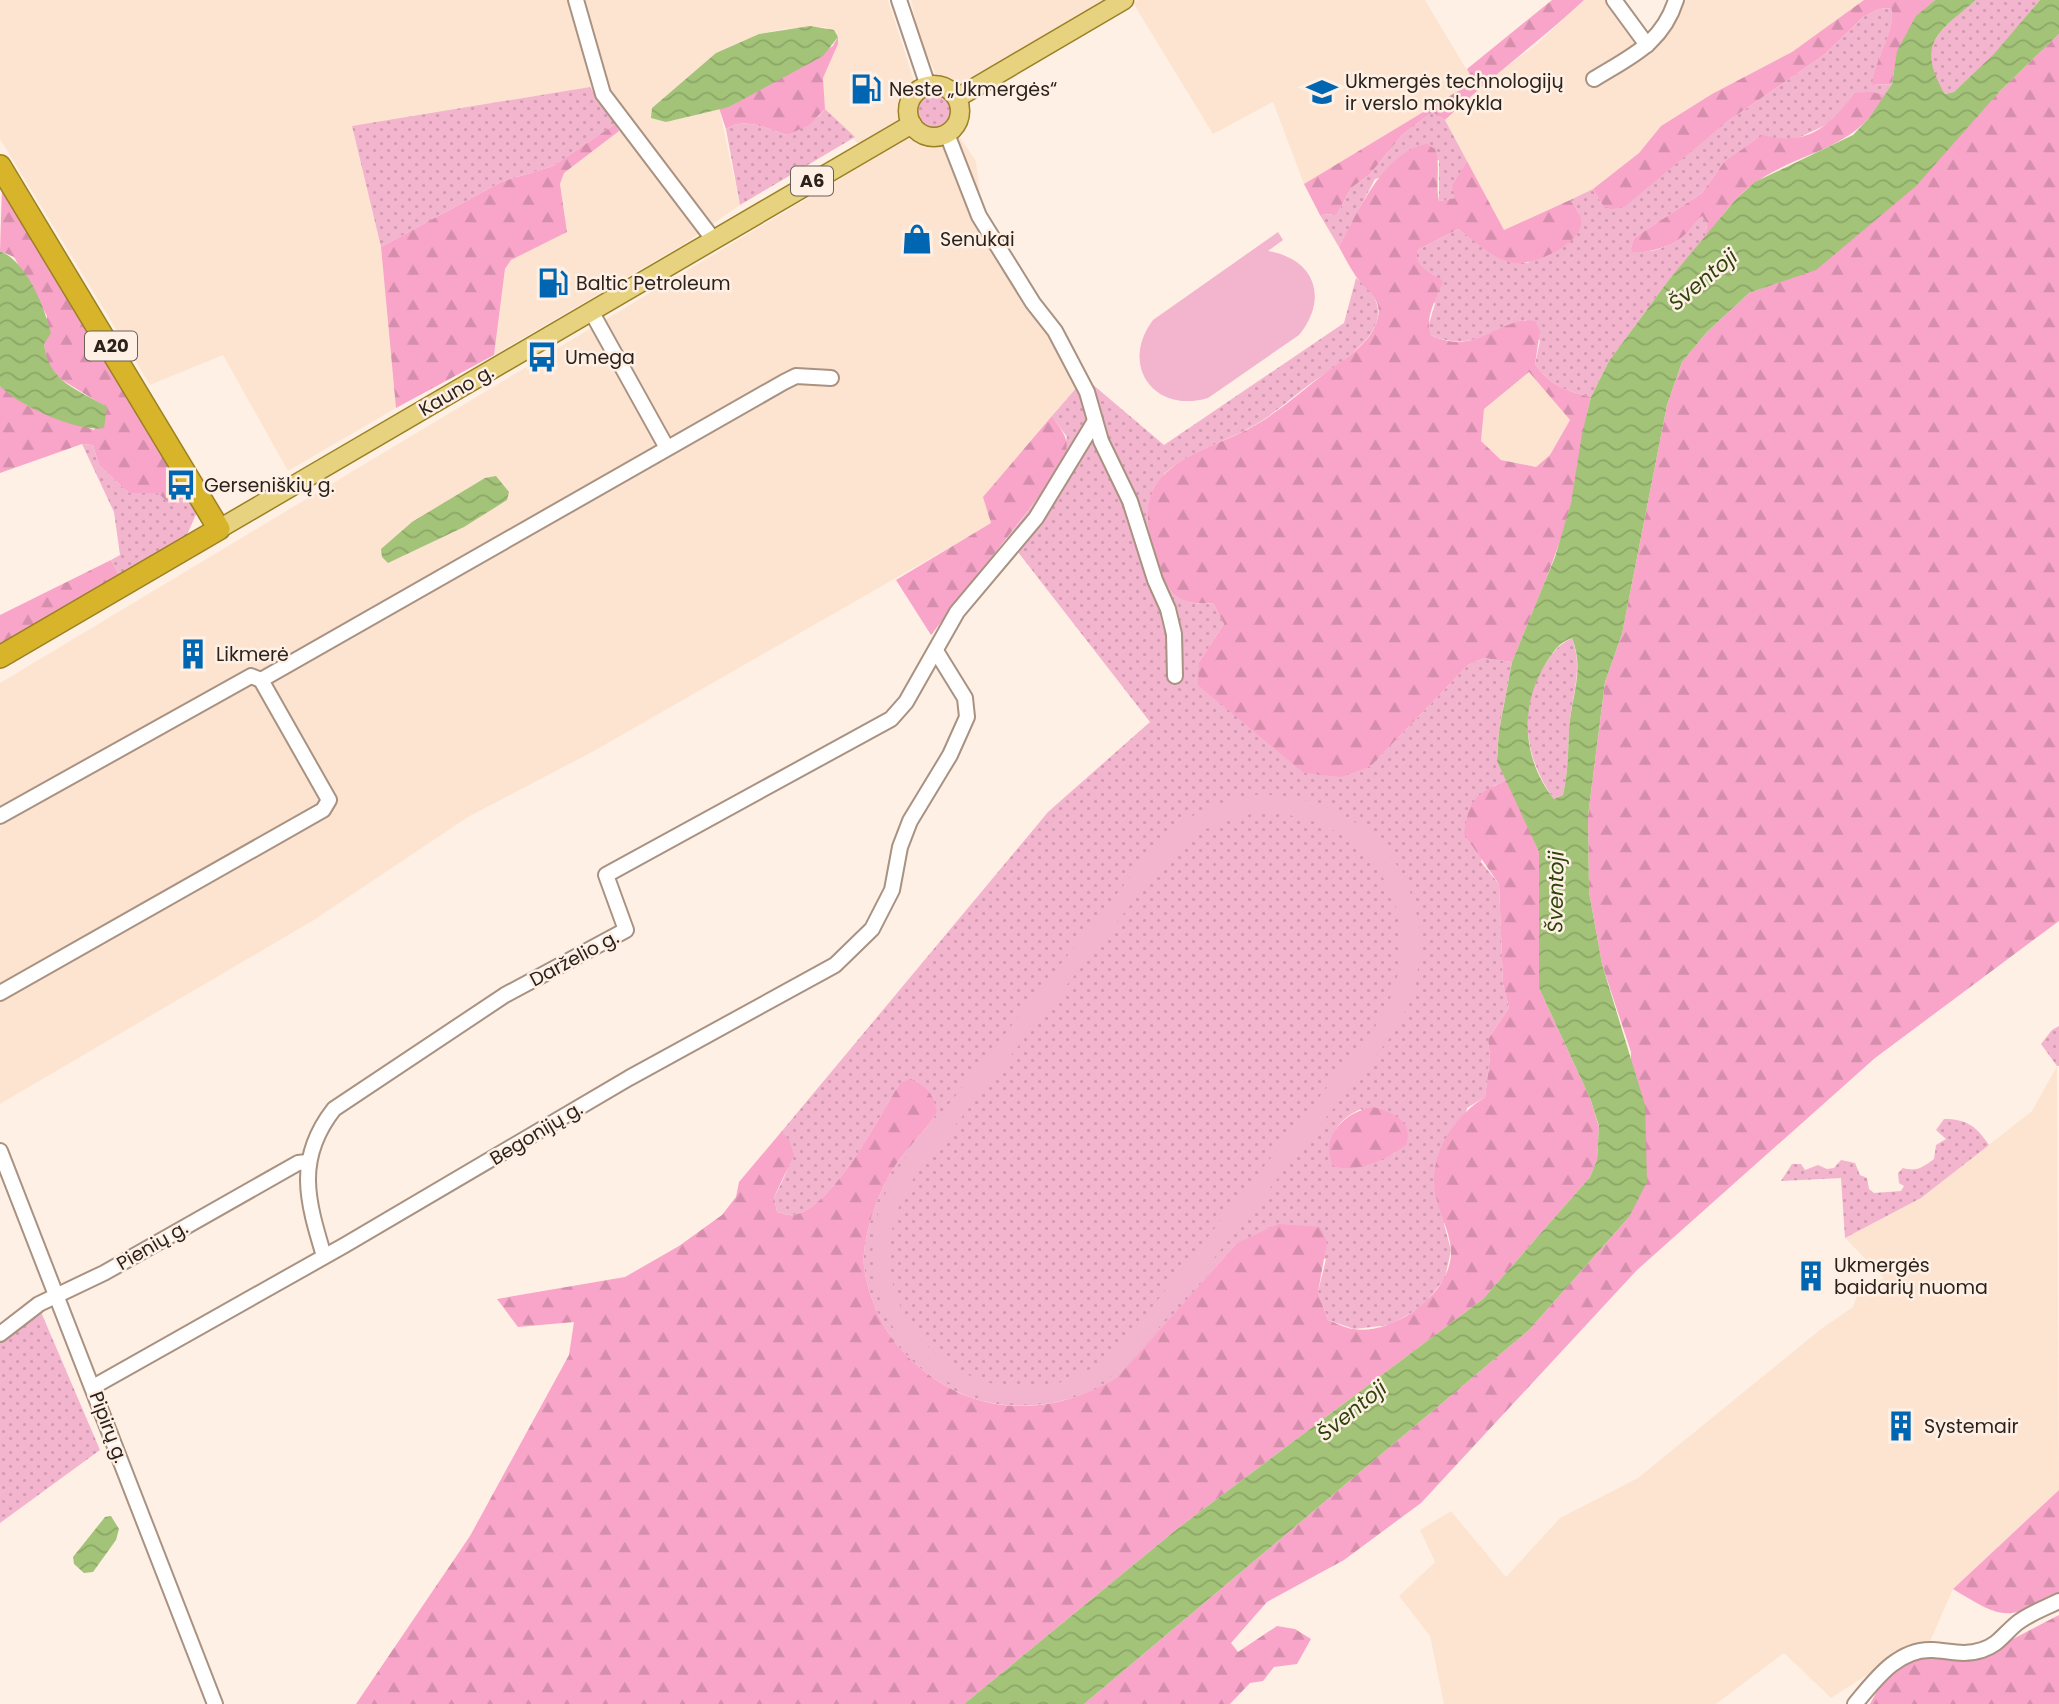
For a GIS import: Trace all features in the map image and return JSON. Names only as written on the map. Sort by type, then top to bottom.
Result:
[{"type":"highway","name":"A20","points":[[0,166],[219,528]]},
{"type":"highway","name":"Kauno g.","points":[[0,657],[219,528]]},
{"type":"main road","points":[[957,98],[1124,0]]},
{"type":"main road","points":[[928,86],[944,87],[957,98],[960,115],[956,126],[947,134],[925,135],[912,124],[910,101],[917,92],[928,86]]},
{"type":"main road","name":"Kauno g.","points":[[219,528],[912,124]]},
{"type":"street","points":[[576,0],[603,94],[713,239]]},
{"type":"street","points":[[899,0],[928,86]]},
{"type":"street","points":[[1614,0],[1647,45]]},
{"type":"street","points":[[1594,79],[1647,45],[1668,24],[1676,0]]},
{"type":"street","points":[[947,134],[979,216],[1033,303],[1055,331],[1087,392],[1101,441],[1130,501],[1154,580],[1168,609],[1174,634],[1175,676]]},
{"type":"street","points":[[592,311],[667,448]]},
{"type":"street","points":[[261,680],[796,376],[831,378]]},
{"type":"street","points":[[936,651],[957,612],[1037,517],[1095,421]]},
{"type":"street","name":"Begonijų g.","points":[[93,1387],[629,1078],[835,965],[872,929],[892,890],[899,869],[900,847],[910,821],[950,755],[967,717],[965,698],[936,651]]},
{"type":"street","name":"Darželio g.","points":[[324,1256],[313,1219],[307,1162],[316,1136],[334,1109],[505,995],[626,930],[606,875],[880,726],[906,702],[936,651]]},
{"type":"street","points":[[0,816],[240,679],[251,676],[261,680],[329,800],[323,810],[0,993]]},
{"type":"street","name":"Pipirų g.","points":[[0,1151],[215,1704]]},
{"type":"street","name":"Pienių g.","points":[[0,1334],[55,1296],[104,1273],[298,1163],[307,1162]]},
{"type":"street","points":[[1856,1704],[1883,1671],[1903,1656],[1931,1649],[1955,1654],[1980,1651],[1998,1644],[2015,1625],[2059,1601]]},
{"type":"shaded area","points":[[0,0],[888,0],[915,84],[900,119],[859,145],[825,109],[823,78],[835,51],[826,27],[784,29],[759,34],[716,53],[652,108],[666,122],[719,108],[740,205],[684,244],[494,355],[505,270],[511,260],[567,232],[560,184],[564,173],[619,131],[615,124],[590,87],[352,127],[381,247],[396,408],[288,471],[223,355],[150,385],[0,139]]},
{"type":"shaded area","points":[[911,0],[1109,0],[959,85],[937,77],[919,36]]},
{"type":"shaded area","name":"Ukmergės technologijų ir verslo mokykla","points":[[1138,0],[1425,0],[1474,82],[1304,184],[1273,102],[1213,134],[1133,3]]},
{"type":"shaded area","points":[[1584,0],[1620,0],[1642,34],[1666,21],[1672,0],[1864,0],[1792,52],[1712,94],[1661,126],[1639,153],[1593,189],[1504,230],[1445,120],[1483,84],[1536,45]]},
{"type":"shaded area","points":[[1976,0],[2040,0],[1994,55],[1954,92],[1945,94],[1932,70],[1932,48],[1943,29]]},
{"type":"shaded area","points":[[1891,8],[1891,26],[1877,64],[1873,85],[1892,84],[1885,95],[1854,93],[1838,117],[1828,124],[1798,138],[1724,162],[1702,193],[1634,238],[1631,248],[1651,251],[1677,239],[1699,217],[1702,216],[1707,224],[1705,239],[1668,281],[1609,361],[1591,397],[1560,386],[1547,378],[1535,364],[1540,341],[1526,320],[1491,335],[1468,341],[1431,335],[1428,327],[1435,304],[1415,257],[1418,250],[1458,229],[1502,259],[1528,263],[1579,213],[1570,200],[1593,189],[1603,206],[1670,167],[1728,121],[1824,55],[1863,17],[1879,9]]},
{"type":"shaded area","points":[[590,87],[615,124],[553,166],[501,182],[381,247],[352,126]]},
{"type":"shaded area","points":[[935,92],[948,97],[953,110],[948,123],[935,128],[922,123],[917,110],[922,97]]},
{"type":"shaded area","points":[[825,109],[855,137],[740,205],[726,129],[733,125],[748,124],[787,135],[819,116]]},
{"type":"shaded area","points":[[1432,112],[1445,120],[1467,161],[1453,186],[1456,198],[1439,201],[1439,160],[1375,179],[1339,247],[1320,215],[1337,214],[1351,188],[1370,174],[1402,135]]},
{"type":"shaded area","points":[[957,133],[976,161],[981,203],[1085,378],[992,523],[594,751],[468,817],[314,920],[0,1104],[0,683],[911,136],[933,141]]},
{"type":"shaded area","points":[[1278,232],[1283,240],[1268,251],[1297,262],[1306,271],[1315,294],[1308,321],[1299,335],[1208,398],[1189,401],[1172,399],[1158,392],[1141,369],[1143,337],[1153,320]]},
{"type":"shaded area","points":[[1356,278],[1372,294],[1378,309],[1376,324],[1368,337],[1340,363],[1265,418],[1194,454],[1164,474],[1165,584],[1175,595],[1186,601],[1213,603],[1224,624],[1199,662],[1371,766],[1468,665],[1484,658],[1512,662],[1499,730],[1497,760],[1508,780],[1493,786],[1481,862],[1499,884],[1503,984],[1509,1008],[1488,1039],[1490,1057],[1485,1097],[1467,1108],[1444,1224],[1451,1250],[1445,1278],[1423,1306],[1390,1325],[1354,1329],[1328,1320],[1318,1292],[1326,1259],[1236,1244],[1117,1379],[1093,1391],[1044,1404],[1019,1406],[970,1397],[946,1386],[924,1371],[896,1343],[876,1309],[864,1267],[868,1230],[885,1183],[897,1163],[937,1113],[900,1083],[839,1179],[808,1209],[793,1215],[777,1212],[774,1197],[786,1173],[790,1156],[787,1139],[782,1131],[1048,812],[1150,722],[1007,538],[1059,471],[1067,437],[1052,416],[1085,378],[1164,445],[1344,323]],"holes":[[[1361,1109],[1395,1153],[1351,1168],[1330,1158],[1331,1141],[1336,1128]]]},
{"type":"shaded area","points":[[1529,372],[1570,420],[1550,455],[1536,467],[1501,460],[1481,441],[1484,409]]},
{"type":"shaded area","points":[[82,444],[93,445],[99,465],[129,493],[157,493],[173,506],[187,496],[197,512],[187,535],[119,575],[111,560],[120,555],[114,512]]},
{"type":"shaded area","points":[[1572,638],[1577,672],[1570,718],[1567,770],[1563,795],[1554,799],[1544,784],[1531,752],[1528,717],[1530,700],[1543,668],[1552,654]]},
{"type":"shaded area","points":[[1254,795],[1302,799],[1343,815],[1377,840],[1401,873],[1416,911],[1420,953],[1411,996],[1389,1039],[1144,1346],[1091,1388],[1035,1404],[980,1397],[932,1371],[895,1331],[875,1279],[876,1221],[904,1160],[1159,841],[1192,817],[1215,805]],"holes":[[[1263,813],[1304,819],[1339,834],[1367,856],[1387,885],[1399,918],[1401,954],[1393,991],[1374,1028],[1129,1336],[1082,1373],[1033,1387],[984,1381],[942,1359],[909,1323],[892,1278],[893,1226],[918,1172],[1172,853],[1203,831],[1237,817]]]},
{"type":"shaded area","points":[[2059,1026],[2057,1066],[2041,1044],[2052,1030]]},
{"type":"shaded area","points":[[2057,1066],[2059,1490],[1953,1589],[1928,1646],[1903,1652],[1831,1698],[1784,1653],[1716,1704],[1444,1704],[1430,1636],[1399,1596],[1435,1562],[1420,1530],[1451,1511],[1506,1577],[1560,1518],[1638,1478],[1821,1329],[1853,1307],[1858,1292],[1884,1278],[1845,1238],[1921,1198],[2032,1111]]},
{"type":"shaded area","points":[[1944,1119],[1959,1120],[1970,1125],[1989,1145],[1921,1198],[1845,1238],[1841,1178],[1781,1181],[1792,1164],[1801,1164],[1805,1170],[1818,1165],[1827,1169],[1834,1168],[1841,1160],[1855,1163],[1860,1175],[1867,1178],[1869,1189],[1874,1193],[1901,1191],[1904,1186],[1899,1183],[1898,1173],[1903,1168],[1916,1169],[1930,1162],[1934,1159],[1936,1145],[1946,1139],[1936,1130]]},
{"type":"shaded area","points":[[41,1312],[100,1450],[0,1523],[0,1337],[29,1315]]},
{"type":"green space","points":[[1552,0],[1584,0],[1445,120],[1432,112],[1402,135],[1370,174],[1351,188],[1337,214],[1320,215],[1304,184],[1473,82],[1467,69]]},
{"type":"green space","points":[[1864,0],[1935,0],[1910,27],[1900,48],[1892,84],[1872,85],[1892,16],[1891,8],[1879,9],[1863,17],[1824,55],[1728,121],[1624,207],[1611,209],[1603,206],[1593,189],[1639,153],[1661,126],[1712,94],[1792,52]]},
{"type":"green space","points":[[2059,34],[2059,921],[1875,1058],[1637,1270],[1421,1503],[1344,1560],[1267,1602],[1231,1643],[1238,1652],[1277,1626],[1295,1629],[1311,1639],[1297,1664],[1274,1667],[1263,1681],[1250,1683],[1230,1704],[1084,1704],[1529,1330],[1629,1217],[1631,1052],[1602,964],[1589,892],[1588,816],[1605,682],[1622,634],[1667,405],[1682,362],[1707,332],[1749,293],[1816,269]]},
{"type":"green space","points":[[838,37],[838,44],[823,78],[825,109],[809,125],[787,135],[748,124],[733,125],[726,129],[719,108],[729,107],[833,46]]},
{"type":"green space","points":[[1854,93],[1885,95],[1873,114],[1859,128],[1826,148],[1755,183],[1734,202],[1705,239],[1707,224],[1702,216],[1685,235],[1671,244],[1659,249],[1633,252],[1631,248],[1634,238],[1702,193],[1724,162],[1763,135],[1778,138],[1804,136],[1816,131],[1836,116]]},
{"type":"green space","points":[[615,124],[619,131],[564,173],[560,184],[567,232],[511,260],[505,269],[494,355],[396,408],[381,247],[501,182],[553,166]]},
{"type":"green space","points":[[1427,144],[1435,149],[1439,201],[1455,198],[1452,186],[1467,161],[1504,230],[1570,200],[1574,205],[1581,221],[1578,232],[1564,246],[1543,258],[1522,263],[1507,261],[1484,249],[1458,229],[1418,250],[1417,256],[1420,265],[1443,281],[1430,314],[1431,335],[1447,341],[1462,342],[1511,324],[1535,321],[1540,331],[1535,364],[1547,378],[1560,386],[1591,397],[1571,504],[1559,544],[1512,662],[1484,658],[1468,665],[1371,766],[1341,777],[1304,773],[1198,685],[1199,662],[1224,624],[1213,603],[1182,600],[1171,591],[1150,534],[1150,500],[1157,484],[1168,471],[1199,451],[1250,428],[1270,415],[1349,356],[1368,338],[1376,324],[1377,302],[1355,275],[1339,247],[1374,185],[1397,159],[1411,149]],"holes":[[[1529,372],[1570,420],[1550,455],[1536,467],[1501,460],[1481,441],[1484,409]]]},
{"type":"green space","points":[[2,186],[162,444],[168,467],[187,496],[173,506],[157,493],[129,493],[99,465],[93,445],[82,444],[0,473],[0,386],[28,406],[94,430],[106,407],[54,375],[47,365],[44,344],[47,316],[14,257],[0,251]]},
{"type":"green space","points":[[1052,416],[1065,437],[1067,448],[1059,471],[931,635],[896,580],[991,523],[983,497]]},
{"type":"green space","points":[[111,560],[119,575],[0,645],[0,615]]},
{"type":"green space","points":[[1508,780],[1539,852],[1539,988],[1590,1098],[1599,1127],[1597,1160],[1590,1177],[1483,1299],[1177,1529],[964,1704],[356,1704],[470,1536],[569,1355],[574,1322],[518,1327],[497,1299],[625,1277],[679,1246],[722,1215],[736,1197],[739,1182],[782,1131],[789,1140],[794,1155],[774,1197],[777,1212],[791,1215],[808,1209],[824,1196],[854,1159],[900,1083],[911,1079],[926,1089],[932,1096],[937,1113],[897,1163],[880,1194],[866,1242],[864,1267],[867,1281],[880,1319],[902,1351],[946,1386],[970,1397],[994,1404],[1044,1404],[1068,1399],[1117,1378],[1236,1244],[1278,1224],[1320,1227],[1327,1242],[1318,1292],[1328,1320],[1350,1328],[1369,1329],[1403,1318],[1418,1308],[1443,1281],[1451,1249],[1435,1192],[1436,1163],[1454,1125],[1485,1097],[1490,1057],[1488,1039],[1509,1008],[1503,984],[1499,884],[1464,834],[1468,813],[1476,799],[1488,789]]},
{"type":"green space","points":[[1373,1107],[1400,1119],[1407,1130],[1406,1145],[1381,1160],[1362,1167],[1333,1166],[1329,1145],[1337,1127],[1353,1114]]},
{"type":"green space","points":[[2059,1490],[2059,1593],[2027,1609],[2005,1613],[1984,1607],[1953,1589]]},
{"type":"green space","points":[[2059,1615],[2059,1704],[1870,1704],[1884,1678],[1911,1659],[1935,1655],[1982,1655]]},
{"type":"water","name":"Šventoji","points":[[1935,0],[1976,0],[1951,21],[1935,40],[1932,63],[1945,94],[1954,92],[1994,54],[2040,0],[2059,0],[2059,34],[1999,92],[1916,186],[1816,270],[1749,293],[1707,332],[1682,362],[1667,405],[1622,634],[1605,682],[1588,816],[1589,892],[1602,964],[1645,1105],[1647,1182],[1629,1217],[1529,1330],[1084,1704],[964,1704],[1177,1529],[1483,1299],[1590,1177],[1597,1160],[1599,1126],[1590,1098],[1539,988],[1539,852],[1497,761],[1499,731],[1512,662],[1555,557],[1571,503],[1591,397],[1609,361],[1668,281],[1736,199],[1755,182],[1853,135],[1870,117],[1892,84],[1897,51],[1916,16]],"holes":[[[1572,638],[1576,650],[1577,672],[1570,718],[1566,778],[1563,795],[1554,799],[1535,767],[1530,750],[1528,714],[1537,680],[1554,651]]]},
{"type":"water","points":[[810,26],[834,30],[838,37],[823,56],[729,107],[666,122],[651,118],[652,108],[716,53],[759,34]]},
{"type":"water","points":[[0,251],[18,265],[39,298],[51,333],[44,344],[52,368],[66,383],[107,407],[104,428],[80,426],[49,416],[20,401],[0,386]]},
{"type":"water","points":[[496,476],[509,492],[507,500],[464,527],[388,563],[382,557],[381,549],[412,522],[485,478]]},
{"type":"water","points":[[111,1516],[119,1529],[116,1540],[93,1572],[84,1573],[74,1564],[73,1557],[105,1517]]},
{"type":"place","name":"Neste „Ukmergės“","points":[[866,89]]},
{"type":"place","name":"Ukmergės technologijų ir verslo mokykla","points":[[1322,92]]},
{"type":"place","name":"Senukai","points":[[917,239]]},
{"type":"place","name":"Baltic Petroleum","points":[[553,283]]},
{"type":"place","name":"Umega","points":[[542,357]]},
{"type":"place","name":"Gerseniškių g.","points":[[181,485]]},
{"type":"place","name":"Likmerė","points":[[193,654]]},
{"type":"place","name":"Ukmergės baidarių nuoma","points":[[1811,1276]]},
{"type":"place","name":"Systemair","points":[[1901,1426]]}]
